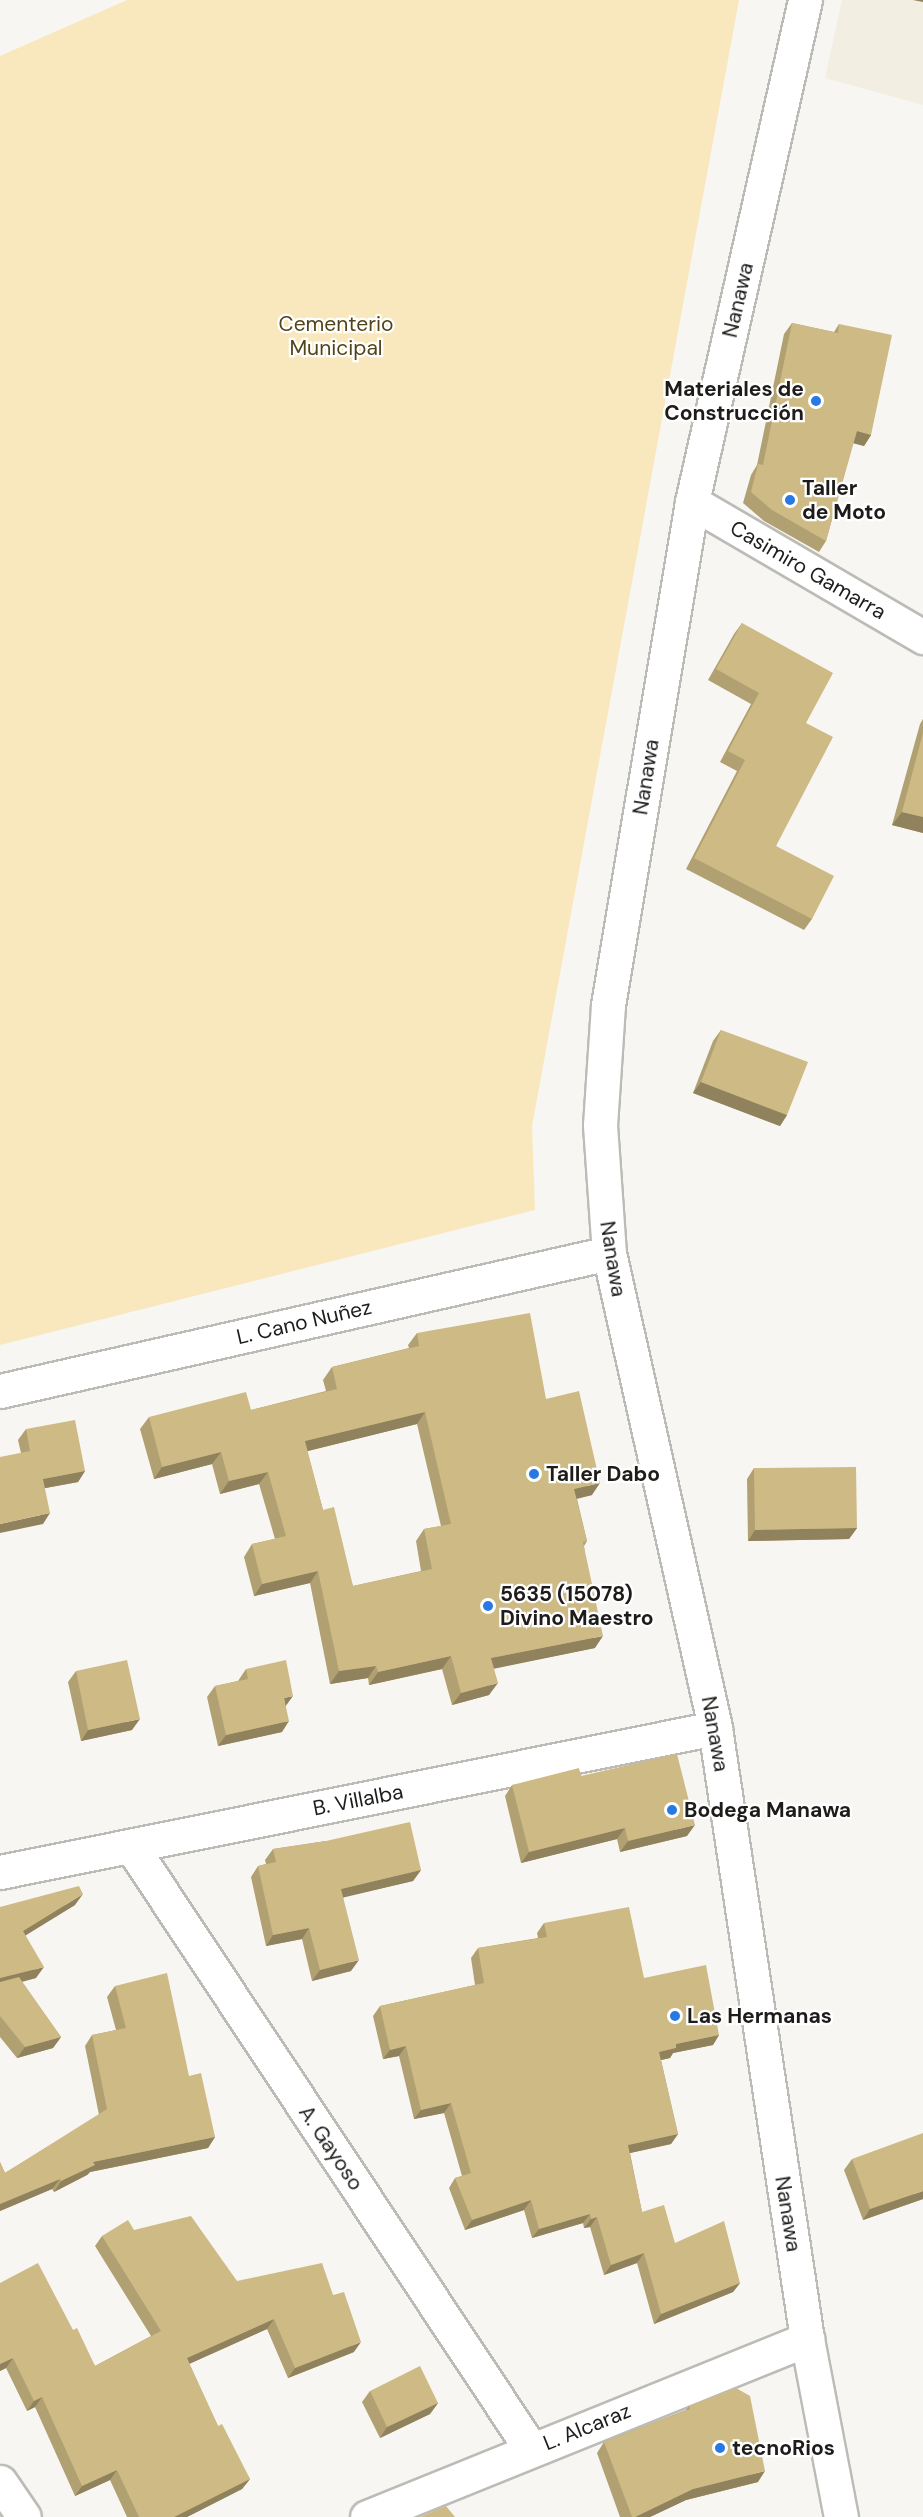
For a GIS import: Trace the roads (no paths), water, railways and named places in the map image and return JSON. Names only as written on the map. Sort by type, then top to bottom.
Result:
[{"type":"street","name":"Nanawa","points":[[805,0],[692,502],[608,1005],[600,1125],[609,1253],[715,1728],[807,2339],[840,2517]]},
{"type":"street","name":"Casimiro Gamarra","points":[[692,502],[923,637]]},
{"type":"street","name":"L. Cano Nuñez","points":[[0,1391],[609,1253]]},
{"type":"street","name":"B. Villalba","points":[[0,1872],[715,1728]]},
{"type":"street","name":"A. Gayoso","points":[[130,1846],[531,2449]]},
{"type":"street","name":"L. Alcaraz","points":[[367,2517],[807,2339]]},
{"type":"street","points":[[0,2482],[24,2517]]},
{"type":"place","name":"Materiales de Construcción","points":[[816,401]]},
{"type":"place","name":"Taller de Moto","points":[[790,500]]},
{"type":"place","name":"Taller Dabo","points":[[534,1474]]},
{"type":"place","name":"5635 (15078) Divino Maestro","points":[[488,1606]]},
{"type":"place","name":"Bodega Manawa","points":[[672,1810]]},
{"type":"place","name":"Las Hermanas","points":[[675,2016]]},
{"type":"place","name":"tecnoRios","points":[[720,2448]]},
{"type":"park label","name":"Cementerio Municipal","points":[[336,336]]}]
